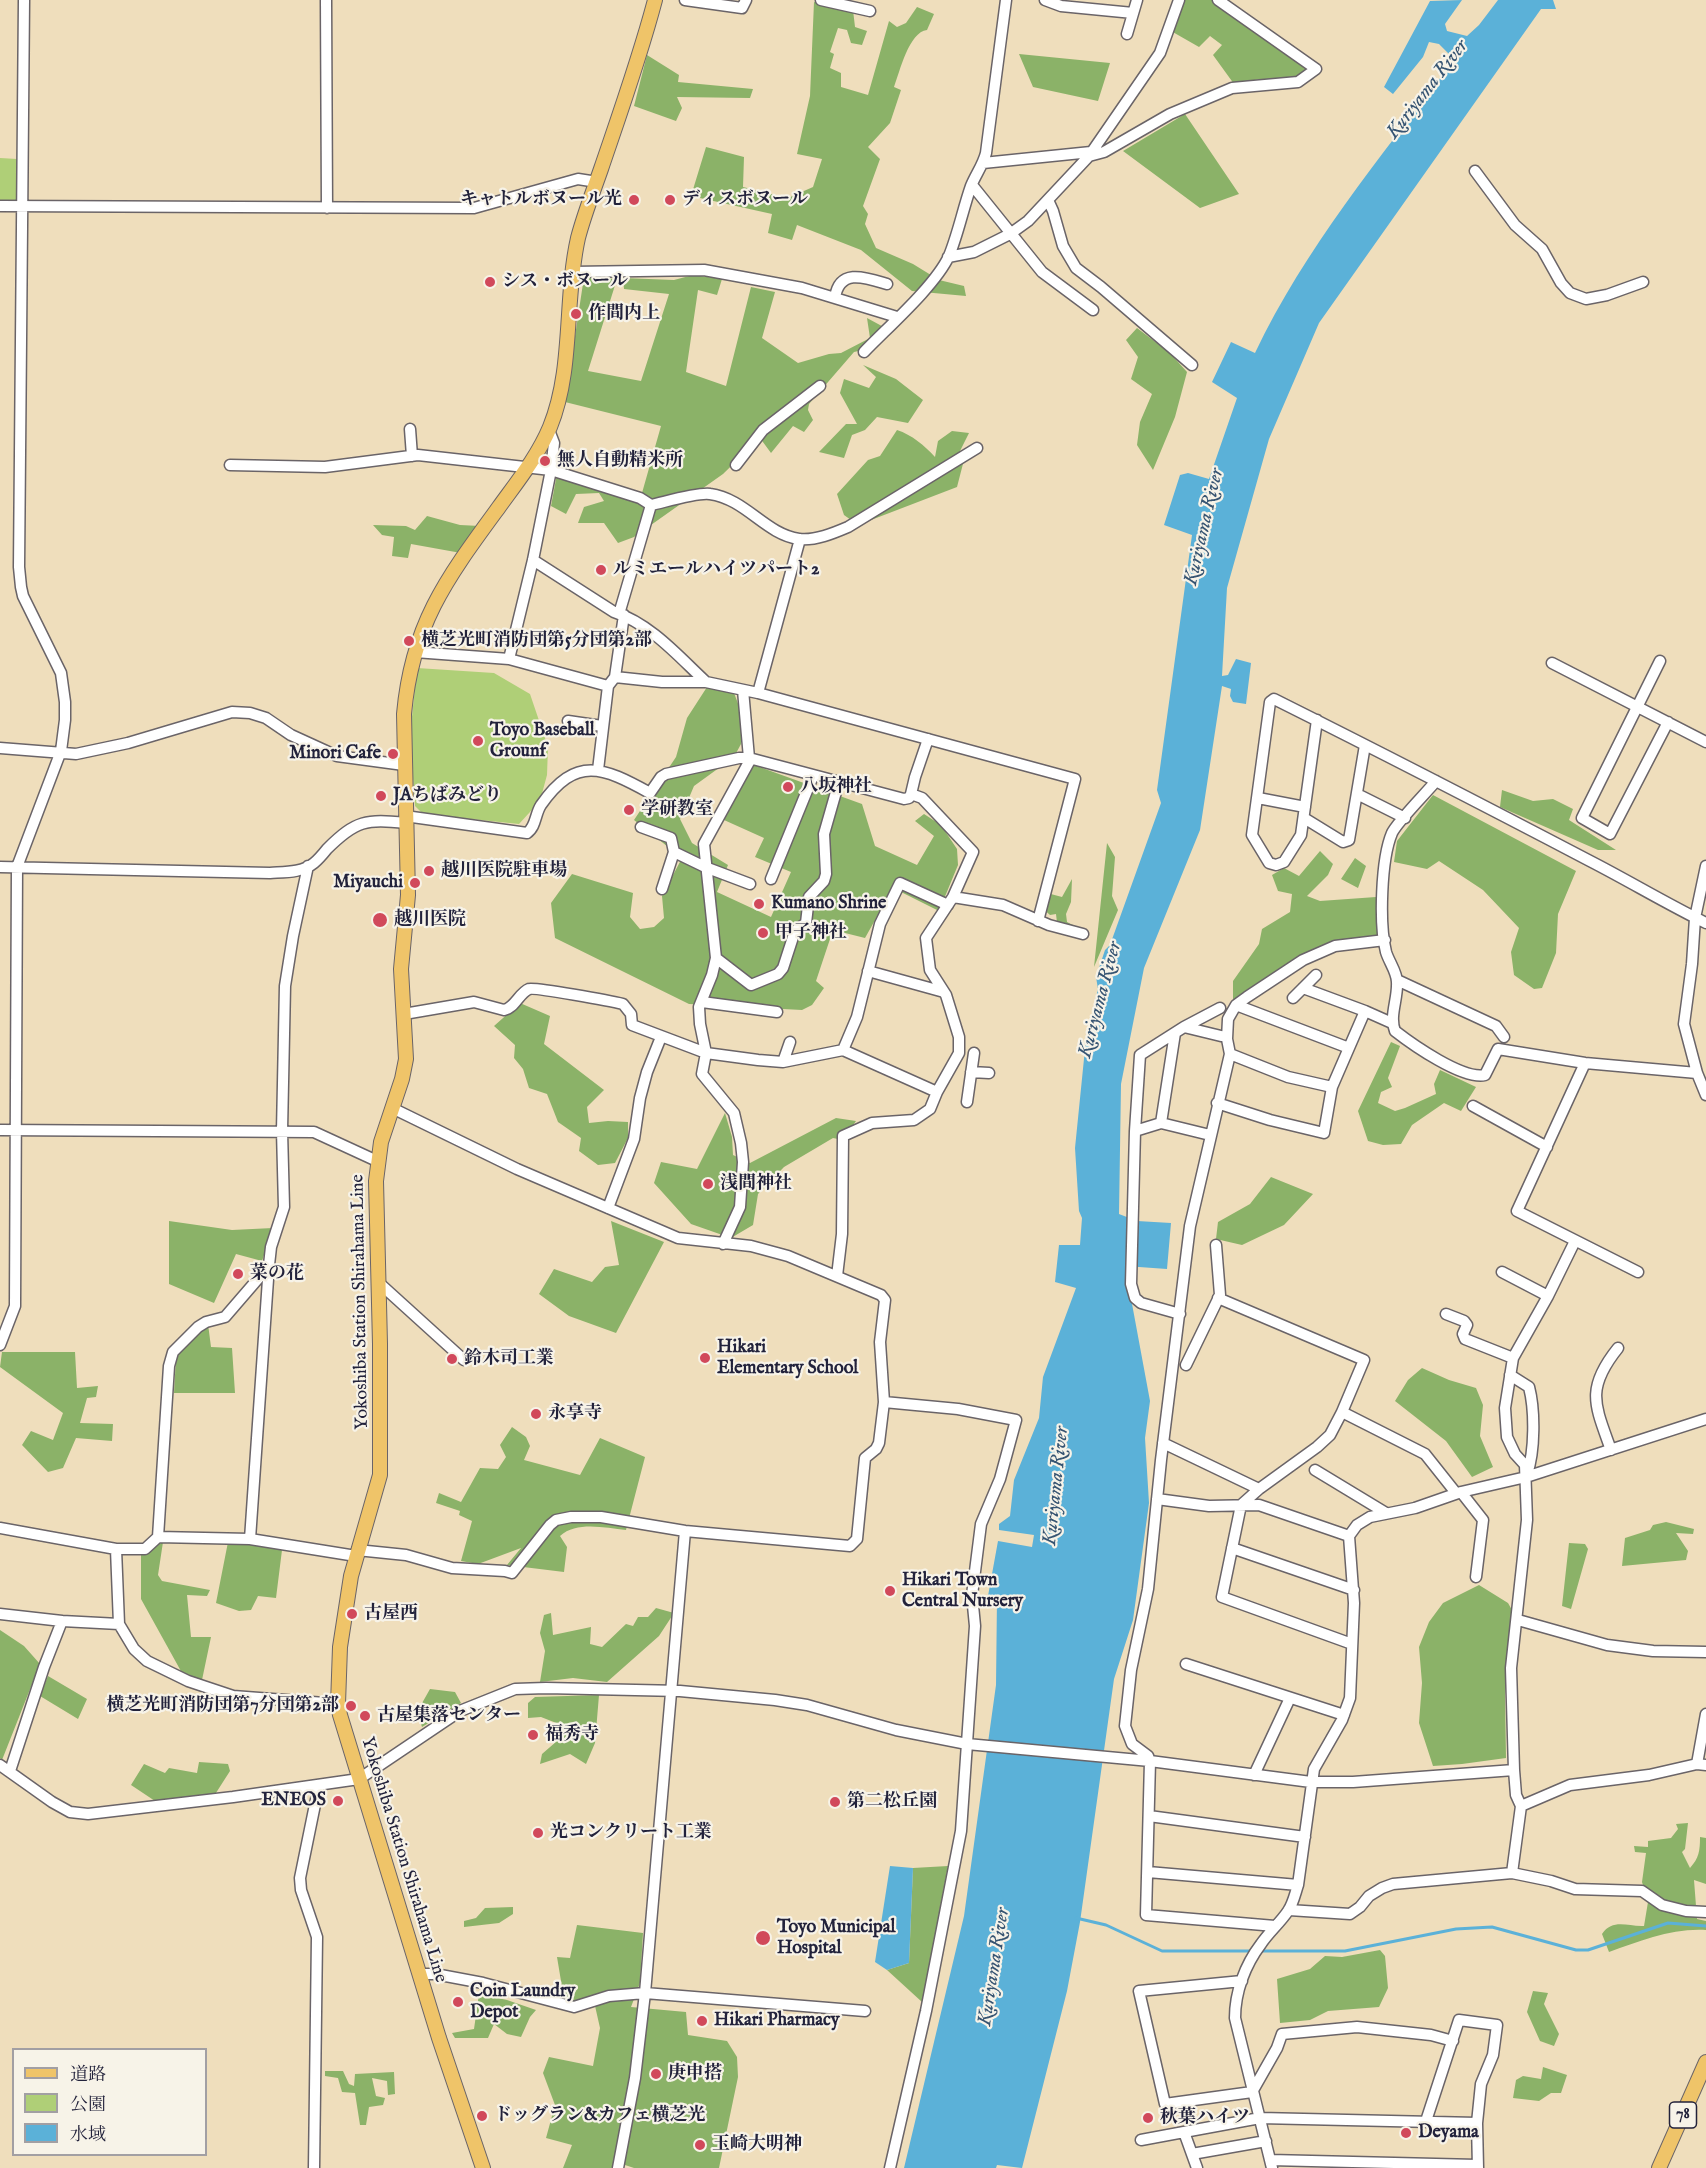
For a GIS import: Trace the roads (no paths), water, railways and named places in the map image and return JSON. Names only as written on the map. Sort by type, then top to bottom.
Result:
[{"type":"main road","name":"Yokoshiba Station Shirahama Line","points":[[483,2168],[419,1974],[338,1704],[340,1647],[357,1553],[380,1475],[375,1181],[377,1161],[406,1059],[401,969],[408,895],[404,765],[406,685],[422,629],[440,592],[454,568],[528,466],[556,413],[579,237],[655,0]]},
{"type":"main road","name":"78","points":[[1659,2168],[1706,2062]]},
{"type":"street","points":[[0,1345],[15,1306],[17,867],[60,751],[65,720],[62,680],[21,587],[19,464],[24,0]]},
{"type":"street","points":[[326,0],[327,208]]},
{"type":"street","points":[[685,0],[742,8],[746,0]]},
{"type":"street","points":[[821,0],[870,11]]},
{"type":"street","points":[[864,352],[933,280],[948,257],[972,184],[983,163],[1006,0]]},
{"type":"street","points":[[1045,0],[1061,6],[1133,13]]},
{"type":"street","points":[[1127,34],[1137,0]]},
{"type":"street","points":[[948,257],[974,252],[1010,234],[1028,221],[1090,154],[1160,53],[1179,0]]},
{"type":"street","points":[[983,163],[1104,152],[1170,114],[1232,88],[1298,82],[1316,69],[1218,0]]},
{"type":"street","points":[[1475,171],[1515,225],[1542,249],[1561,283],[1570,293],[1586,299],[1607,296],[1643,282]]},
{"type":"street","points":[[0,206],[474,208],[578,179],[597,182]]},
{"type":"street","points":[[972,184],[1042,272],[1093,310]]},
{"type":"street","points":[[1048,200],[1063,246],[1076,268],[1192,365]]},
{"type":"street","points":[[573,272],[704,270],[802,288],[897,317]]},
{"type":"street","points":[[835,298],[836,291],[843,282],[858,276],[886,284]]},
{"type":"street","points":[[736,465],[763,430],[820,386]]},
{"type":"street","points":[[410,429],[412,456]]},
{"type":"street","points":[[509,659],[533,560],[551,470],[554,443],[549,430]]},
{"type":"street","points":[[231,465],[325,467],[412,456],[528,466],[551,470],[640,498],[651,505],[708,493],[737,502],[777,531],[800,539],[831,534],[848,527],[977,448]]},
{"type":"street","points":[[598,770],[602,726],[612,681],[621,614],[651,505]]},
{"type":"street","points":[[758,693],[800,539]]},
{"type":"street","points":[[533,560],[645,628],[706,682]]},
{"type":"street","points":[[415,652],[509,659],[612,681],[706,682],[758,693],[1075,779],[1038,921]]},
{"type":"street","points":[[1660,661],[1582,818],[1610,834],[1668,722]]},
{"type":"street","points":[[1552,663],[1706,742]]},
{"type":"street","points":[[723,1244],[740,1207],[743,1162],[734,1113],[702,1074],[706,1053],[699,1007],[716,958],[704,844],[749,762],[743,690]]},
{"type":"street","points":[[1317,720],[1301,835],[1284,862],[1276,865],[1269,863],[1252,835],[1270,702],[1274,699],[1317,720],[1436,781],[1706,923]]},
{"type":"street","points":[[0,747],[76,754],[128,743],[232,712],[250,713],[266,718],[291,735],[337,756],[404,765]]},
{"type":"street","points":[[568,721],[602,726]]},
{"type":"street","points":[[0,867],[270,873],[299,870],[314,863],[355,825],[375,820],[406,819],[527,833],[534,825],[537,813],[558,784],[573,774],[598,770],[623,778],[650,793],[661,777],[666,774],[739,758],[749,758],[904,799],[909,798],[911,794],[928,739]]},
{"type":"street","points":[[1258,798],[1305,812],[1343,842],[1349,840],[1365,745]]},
{"type":"street","points":[[771,879],[813,776]]},
{"type":"street","points":[[1436,781],[1392,832],[1383,879],[1386,951],[1397,980],[1392,1023],[1395,1031],[1460,1070],[1479,1077],[1485,1075],[1498,1049],[1585,1063],[1697,1073]]},
{"type":"street","points":[[716,958],[752,986],[778,974],[783,968],[795,932],[806,923],[808,897],[824,881],[826,874],[824,834],[836,792]]},
{"type":"street","points":[[837,1276],[842,1234],[843,1136],[872,1123],[914,1120],[930,1109],[959,1053],[959,1037],[944,992],[930,970],[926,938],[950,901],[974,852],[922,798],[911,794]]},
{"type":"street","points":[[1357,794],[1405,818]]},
{"type":"street","points":[[641,827],[671,837],[674,852],[662,889]]},
{"type":"street","points":[[674,852],[750,884]]},
{"type":"street","points":[[1706,866],[1695,918],[1684,1024],[1697,1073],[1706,1095]]},
{"type":"street","points":[[250,1539],[269,1265],[284,1208],[282,1131],[285,986],[308,867]]},
{"type":"street","points":[[843,1050],[857,1017],[884,913],[900,883],[950,901],[1003,905],[1038,921],[1083,934]]},
{"type":"street","points":[[1275,1926],[1146,1916],[1150,1761],[1148,1756],[1132,1744],[1125,1726],[1131,1670],[1148,1589],[1163,1443],[1190,1226],[1230,1054],[1227,1039],[1228,1019],[1236,1005],[1303,960],[1335,946],[1385,940]]},
{"type":"street","points":[[868,971],[944,992]]},
{"type":"street","points":[[1293,998],[1316,975]]},
{"type":"street","points":[[1397,980],[1496,1026],[1504,1037]]},
{"type":"street","points":[[404,1014],[474,1002],[509,1010],[529,989],[537,988],[623,1004],[631,1014],[632,1025],[706,1053],[783,1062],[843,1050],[937,1092]]},
{"type":"street","points":[[1304,988],[1392,1023]]},
{"type":"street","points":[[702,1002],[777,1012]]},
{"type":"street","points":[[1236,1005],[1349,1048]]},
{"type":"street","points":[[1180,1314],[1141,1303],[1135,1298],[1131,1284],[1135,1131],[1140,1055],[1220,1008]]},
{"type":"street","points":[[1217,1103],[1270,1120],[1324,1132],[1332,1087],[1365,1011]]},
{"type":"street","points":[[1180,1030],[1221,1036]]},
{"type":"street","points":[[1161,1123],[1180,1030]]},
{"type":"street","points":[[608,1208],[634,1138],[643,1089],[661,1037]]},
{"type":"street","points":[[783,1062],[790,1042]]},
{"type":"street","points":[[967,1102],[974,1053]]},
{"type":"street","points":[[1230,1054],[1288,1077],[1332,1087]]},
{"type":"street","points":[[1585,1063],[1517,1211],[1638,1272]]},
{"type":"street","points":[[971,1072],[989,1073]]},
{"type":"street","points":[[1473,1106],[1547,1147]]},
{"type":"street","points":[[158,1537],[250,1539],[357,1553],[406,1555],[452,1568],[512,1573],[556,1520],[571,1516],[601,1516],[685,1531],[850,1546],[857,1539],[865,1458],[876,1449],[879,1443],[884,1402],[879,1352],[885,1300],[881,1294],[770,1251],[751,1246],[678,1238],[517,1169],[392,1108]]},
{"type":"street","points":[[1135,1131],[1161,1123],[1210,1135]]},
{"type":"street","points":[[0,1130],[314,1132],[377,1161]]},
{"type":"street","points":[[1512,1873],[1521,1806],[1516,1795],[1514,1770],[1511,1668],[1518,1620],[1527,1520],[1525,1465],[1515,1454],[1507,1437],[1505,1408],[1513,1358],[1548,1296],[1575,1241]]},
{"type":"street","points":[[1186,1365],[1220,1295],[1216,1245]]},
{"type":"street","points":[[0,1528],[116,1549],[145,1549],[158,1537],[169,1366],[173,1352],[198,1327],[206,1322],[225,1317],[269,1265]]},
{"type":"street","points":[[1502,1272],[1548,1296]]},
{"type":"street","points":[[378,1282],[464,1360]]},
{"type":"street","points":[[1218,1298],[1364,1360],[1330,1435],[1241,1505],[1222,1597],[1352,1644]]},
{"type":"street","points":[[1446,1314],[1464,1321],[1467,1325],[1463,1334],[1465,1339],[1513,1358]]},
{"type":"street","points":[[1611,1450],[1598,1413],[1595,1388],[1601,1371],[1618,1348]]},
{"type":"street","points":[[1510,1375],[1528,1387],[1533,1401],[1531,1462],[1526,1478]]},
{"type":"street","points":[[884,1402],[958,1409],[1016,1420],[1000,1479],[981,1524],[972,1595],[975,1626],[961,1831],[926,2011],[890,2168]]},
{"type":"street","points":[[1342,1412],[1425,1454],[1483,1520],[1476,1577]]},
{"type":"street","points":[[1426,2121],[1459,2020],[1497,2025],[1493,2055],[1481,2084],[1478,2166],[1271,2164],[1235,2018],[1235,2004],[1242,1981],[1260,1945],[1289,1910],[1298,1886],[1314,1769],[1344,1715],[1350,1698],[1354,1590],[1350,1536],[1357,1525],[1370,1516],[1415,1508],[1459,1493],[1526,1478],[1706,1419]]},
{"type":"street","points":[[1163,1443],[1259,1489]]},
{"type":"street","points":[[1315,1470],[1386,1513]]},
{"type":"street","points":[[1157,1499],[1209,1506],[1259,1505],[1350,1536]]},
{"type":"street","points":[[618,2168],[635,2078],[645,1993],[685,1531]]},
{"type":"street","points":[[1232,1548],[1354,1590]]},
{"type":"street","points":[[116,1549],[119,1624],[134,1649],[147,1661],[188,1681],[233,1696],[338,1704]]},
{"type":"street","points":[[0,1614],[119,1624]]},
{"type":"street","points":[[1518,1620],[1607,1645],[1653,1651],[1706,1652]]},
{"type":"street","points":[[10,1771],[44,1667],[62,1621]]},
{"type":"street","points":[[1186,1664],[1344,1715]]},
{"type":"street","points":[[0,1765],[61,1807],[70,1812],[88,1814],[319,1785],[359,1779],[460,1711],[515,1689],[546,1688],[670,1691],[775,1700],[807,1705],[896,1730],[966,1744],[1150,1761],[1311,1782],[1353,1782],[1514,1770]]},
{"type":"street","points":[[1254,1775],[1290,1698]]},
{"type":"street","points":[[1521,1806],[1570,1785],[1649,1775],[1701,1765],[1706,1714]]},
{"type":"street","points":[[314,2168],[317,1938],[301,1890],[300,1878],[319,1785]]},
{"type":"street","points":[[1149,1816],[1305,1837]]},
{"type":"street","points":[[1148,1872],[1298,1886]]},
{"type":"street","points":[[1289,1910],[1350,1914],[1369,1896],[1393,1884],[1512,1873],[1551,1881],[1575,1889],[1642,1891],[1662,1905],[1686,1911],[1706,1912]]},
{"type":"street","points":[[419,1974],[435,1974],[483,1983],[574,2007],[609,1996],[645,1993],[865,2011]]},
{"type":"street","points":[[1242,1981],[1138,1991],[1165,2104],[1252,2092]]},
{"type":"street","points":[[1252,2092],[1277,2048],[1282,2034],[1357,2027],[1431,2035],[1453,2041]]},
{"type":"street","points":[[1141,2140],[1260,2118],[1478,2123]]},
{"type":"street","points":[[1184,2132],[1197,2168]]},
{"type":"street","points":[[1192,2154],[1266,2141]]},
{"type":"water","name":"Kuriyama River","points":[[1462,0],[1445,24],[1447,31],[1467,36],[1479,25],[1498,0],[1553,0],[1556,9],[1541,9],[1319,323],[1269,439],[1227,588],[1222,676],[1228,675],[1236,659],[1251,663],[1246,704],[1233,702],[1230,696],[1231,689],[1222,686],[1200,830],[1144,968],[1121,1084],[1119,1214],[1137,1221],[1171,1223],[1167,1269],[1125,1266],[1150,1401],[1145,1438],[1149,1503],[1133,1620],[1114,1679],[1080,1922],[1067,1991],[1022,2168],[997,2165],[996,2168],[904,2168],[964,1916],[996,1685],[997,1598],[988,1596],[998,1541],[1032,1547],[1034,1535],[999,1530],[999,1524],[1010,1516],[1014,1480],[1039,1418],[1043,1377],[1076,1288],[1055,1282],[1059,1245],[1080,1245],[1082,1218],[1079,1211],[1075,1148],[1086,1039],[1098,989],[1096,977],[1105,950],[1110,945],[1161,803],[1157,790],[1192,535],[1164,525],[1180,475],[1188,473],[1209,479],[1237,398],[1212,382],[1231,342],[1255,353],[1275,314],[1320,240],[1450,65],[1449,54],[1439,44],[1429,42],[1423,57],[1393,94],[1384,87],[1430,1]]},
{"type":"water","points":[[890,1866],[913,1868],[909,1963],[887,1970],[875,1962]]},
{"type":"waterway","points":[[1076,1918],[1106,1925],[1162,1951],[1252,1951]]},
{"type":"waterway","points":[[1258,1951],[1345,1951],[1456,1929],[1492,1927],[1576,1950],[1588,1950],[1668,1923],[1706,1926]]},
{"type":"place","name":"キャトルボヌール光","points":[[634,200]]},
{"type":"place","name":"ディスボヌール","points":[[670,200]]},
{"type":"place","name":"シス・ボヌール","points":[[490,282]]},
{"type":"place","name":"作間内上","points":[[576,314]]},
{"type":"place","name":"無人自動精米所","points":[[545,461]]},
{"type":"place","name":"ルミエールハイツパート2","points":[[601,570]]},
{"type":"place","name":"横芝光町消防団第5分団第2部","points":[[409,641]]},
{"type":"place","name":"Toyo Baseball Grounf","points":[[478,741]]},
{"type":"place","name":"Minori Cafe","points":[[393,754]]},
{"type":"place","name":"八坂神社","points":[[788,787]]},
{"type":"place","name":"JAちばみどり","points":[[381,796]]},
{"type":"place","name":"学研教室","points":[[629,810]]},
{"type":"place","name":"越川医院駐車場","points":[[429,871]]},
{"type":"place","name":"Miyauchi","points":[[415,883]]},
{"type":"place","name":"Kumano Shrine","points":[[759,904]]},
{"type":"place","name":"越川医院","points":[[380,920]]},
{"type":"place","name":"甲子神社","points":[[763,933]]},
{"type":"place","name":"浅間神社","points":[[708,1184]]},
{"type":"place","name":"菜の花","points":[[238,1274]]},
{"type":"place","name":"Hikari Elementary School","points":[[705,1358]]},
{"type":"place","name":"鈴木司工業","points":[[452,1359]]},
{"type":"place","name":"永享寺","points":[[536,1414]]},
{"type":"place","name":"Hikari Town Central Nursery","points":[[890,1591]]},
{"type":"place","name":"古屋西","points":[[352,1614]]},
{"type":"place","name":"横芝光町消防団第7分団第2部","points":[[351,1706]]},
{"type":"place","name":"古屋集落センター","points":[[365,1716]]},
{"type":"place","name":"福秀寺","points":[[533,1735]]},
{"type":"place","name":"ENEOS","points":[[338,1801]]},
{"type":"place","name":"第二松丘園","points":[[835,1802]]},
{"type":"place","name":"光コンクリート工業","points":[[538,1833]]},
{"type":"place","name":"Toyo Municipal Hospital","points":[[763,1938]]},
{"type":"place","name":"Coin Laundry Depot","points":[[458,2002]]},
{"type":"place","name":"Hikari Pharmacy","points":[[702,2021]]},
{"type":"place","name":"庚申搭","points":[[656,2074]]},
{"type":"place","name":"ドッグラン&カフェ横芝光","points":[[482,2116]]},
{"type":"place","name":"秋葉ハイツ","points":[[1148,2118]]},
{"type":"place","name":"Deyama","points":[[1406,2133]]},
{"type":"place","name":"玉崎大明神","points":[[700,2145]]}]
